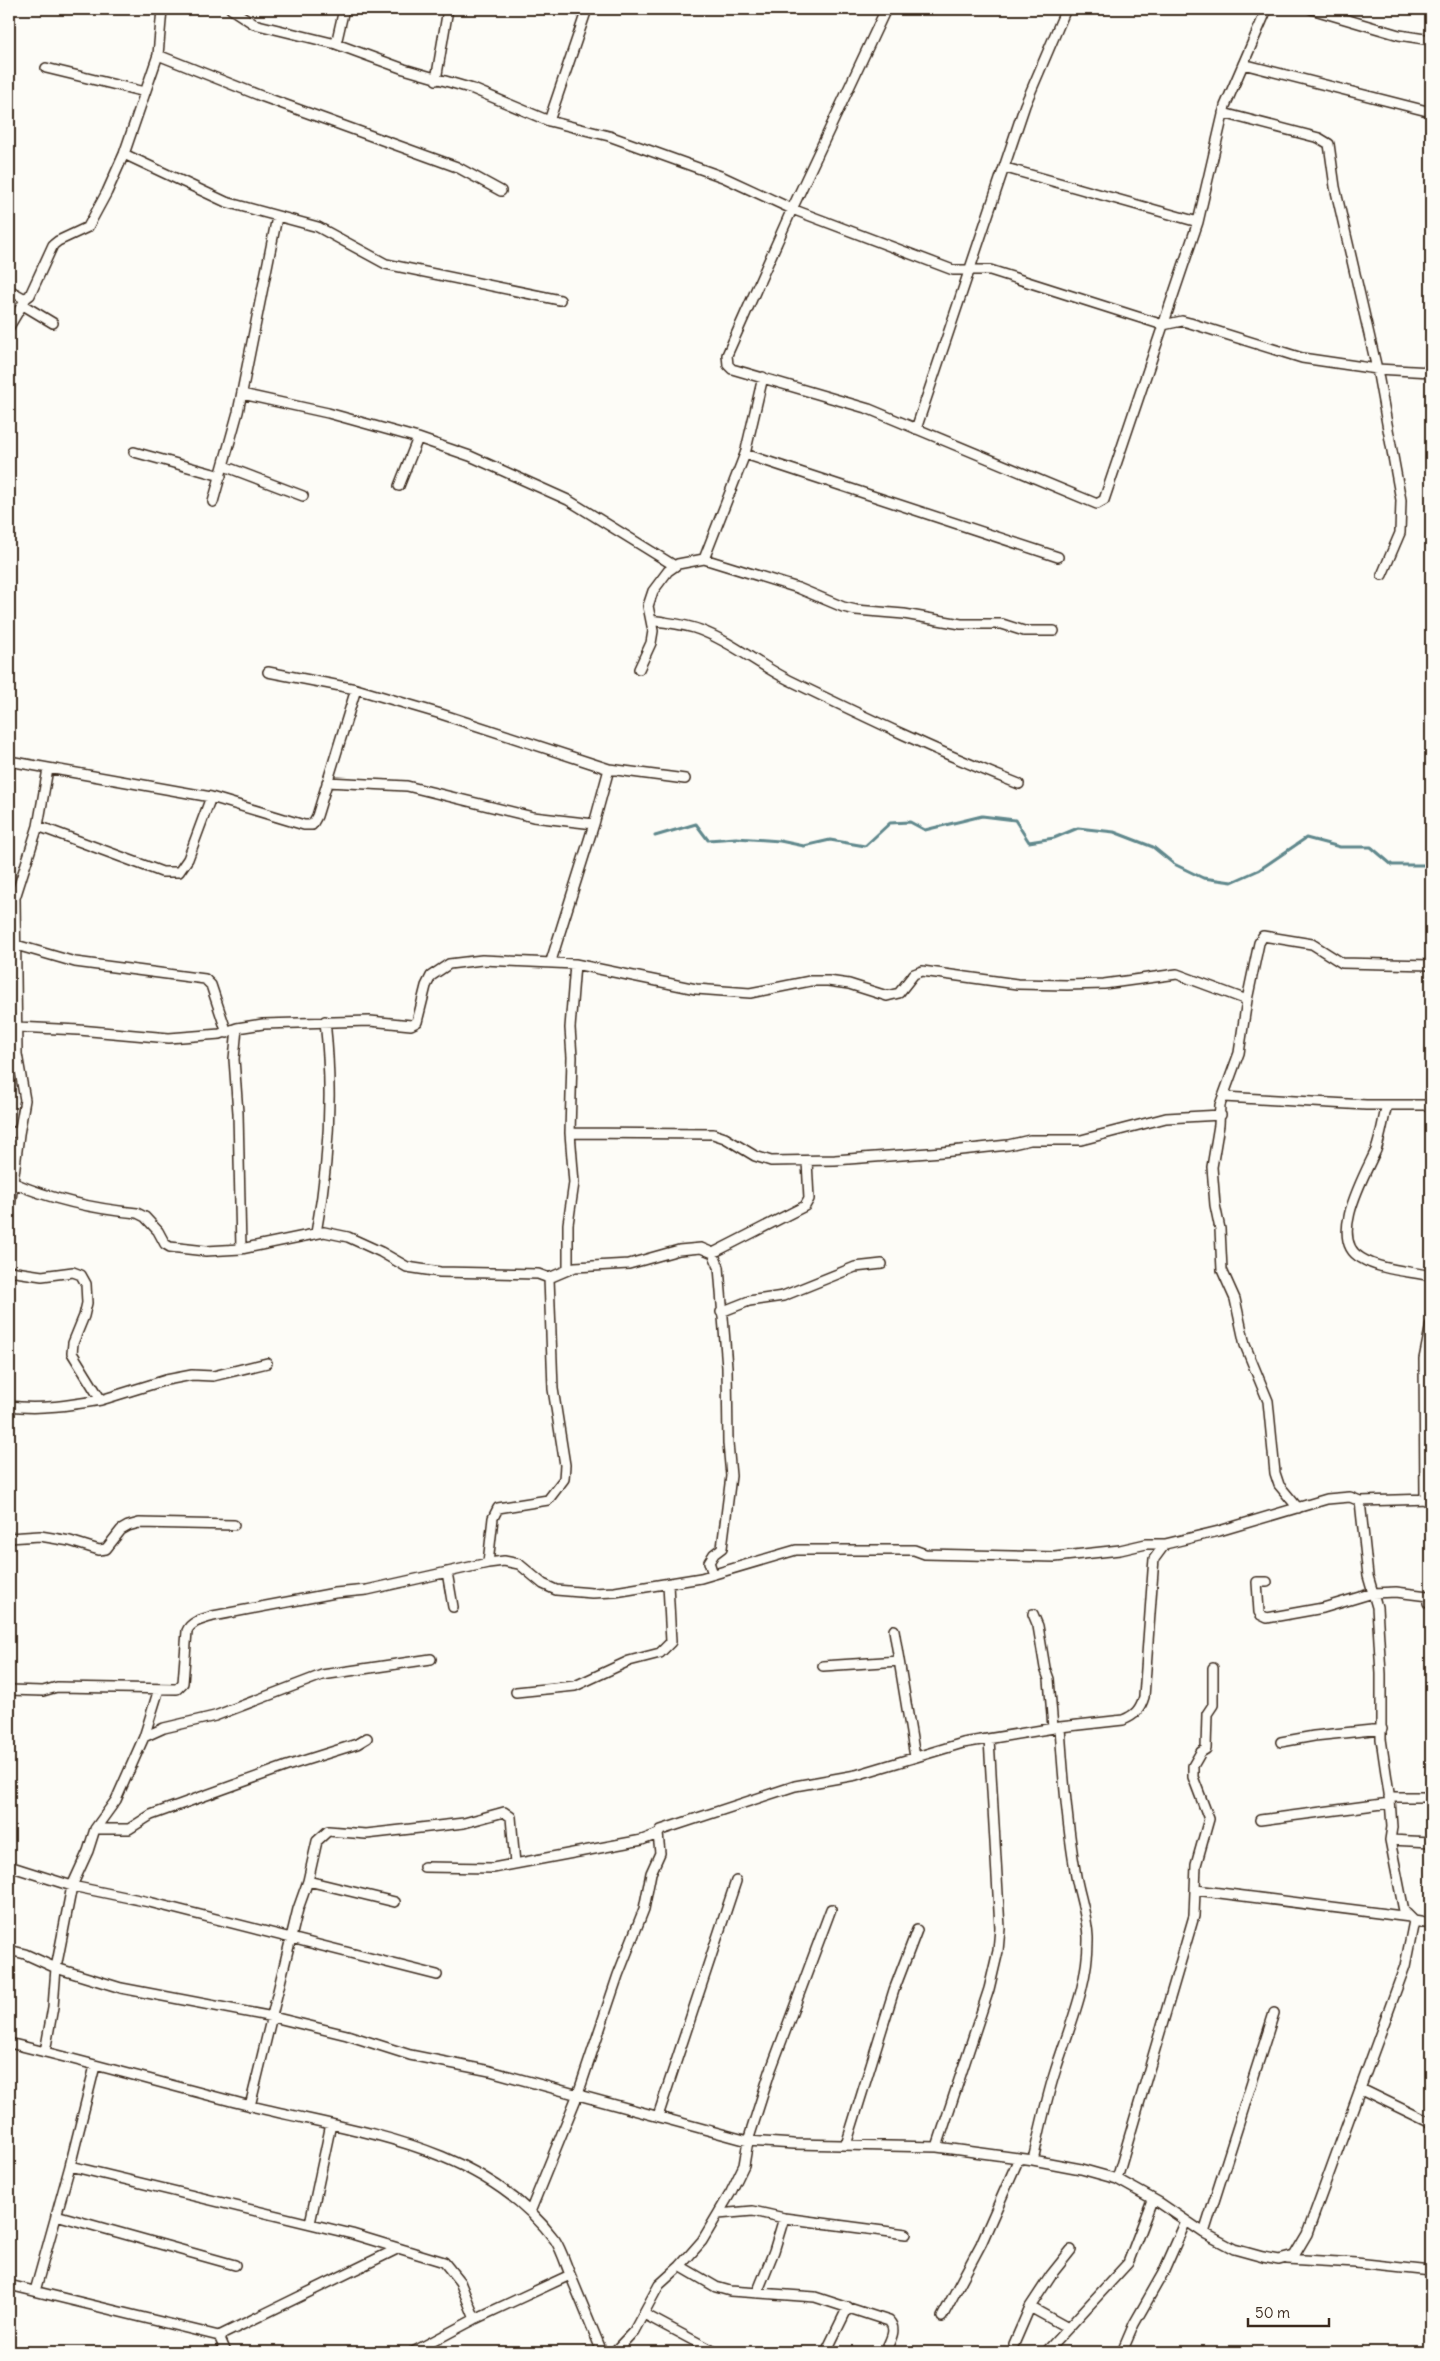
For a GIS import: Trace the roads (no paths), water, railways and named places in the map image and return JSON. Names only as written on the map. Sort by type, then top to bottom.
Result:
[{"type":"street","points":[[9,327],[30,295],[53,245],[88,227],[107,192],[124,154],[158,55],[162,9]]},
{"type":"street","points":[[231,9],[254,24],[336,44],[436,80],[473,89],[549,121],[608,136],[723,177],[792,209],[953,270],[969,272],[990,270],[1163,325],[1182,322],[1190,323],[1302,358],[1377,370],[1431,372]]},
{"type":"street","points":[[336,44],[344,9]]},
{"type":"street","points":[[436,80],[448,9]]},
{"type":"street","points":[[549,121],[587,9]]},
{"type":"street","points":[[886,9],[792,209],[727,355],[728,365],[732,369],[869,410],[1093,504],[1101,503],[1198,222],[1223,113],[1266,9]]},
{"type":"street","points":[[916,429],[1026,106],[1066,9]]},
{"type":"street","points":[[1311,9],[1399,35],[1431,40]]},
{"type":"street","points":[[158,55],[261,96],[457,167],[501,191]]},
{"type":"street","points":[[1243,64],[1431,112]]},
{"type":"street","points":[[46,68],[145,92]]},
{"type":"street","points":[[1223,113],[1319,138],[1329,144],[1341,215],[1377,370],[1402,512],[1400,533],[1382,575]]},
{"type":"street","points":[[124,154],[226,202],[318,227],[386,264],[560,300]]},
{"type":"street","points":[[1006,168],[1198,222]]},
{"type":"street","points":[[214,502],[242,394],[277,217]]},
{"type":"street","points":[[9,290],[54,323]]},
{"type":"street","points":[[704,559],[745,454],[763,378]]},
{"type":"street","points":[[242,394],[328,413],[418,438],[470,456],[568,500],[675,566]]},
{"type":"street","points":[[398,486],[418,438]]},
{"type":"street","points":[[134,452],[221,476]]},
{"type":"street","points":[[745,454],[1058,556]]},
{"type":"street","points":[[224,466],[303,496]]},
{"type":"street","points":[[640,669],[651,642],[653,631],[648,606],[653,591],[668,571],[675,566],[704,559],[798,588],[843,607],[856,610],[904,614],[961,624],[1002,624],[1024,631],[1054,631]]},
{"type":"street","points":[[651,620],[698,629],[717,637],[782,677],[951,757],[1018,784]]},
{"type":"street","points":[[268,672],[356,689],[442,714],[609,769],[685,779]]},
{"type":"street","points":[[9,760],[48,769],[211,797],[304,825],[312,825],[317,816],[356,689]]},
{"type":"street","points":[[9,1215],[24,1100],[17,1054],[15,898],[38,826],[48,769]]},
{"type":"street","points":[[551,961],[594,824],[609,769]]},
{"type":"street","points":[[327,782],[407,786],[533,817],[594,824]]},
{"type":"street","points":[[38,826],[162,872],[179,872],[188,859],[211,797]]},
{"type":"street","points":[[1298,1508],[1280,1484],[1275,1473],[1268,1401],[1246,1346],[1236,1299],[1222,1270],[1220,1229],[1215,1205],[1212,1167],[1221,1115],[1220,1105],[1240,1053],[1247,1000],[1259,944],[1263,936],[1312,944],[1342,963],[1431,965]]},
{"type":"street","points":[[16,945],[75,962],[205,979],[212,985],[227,1033]]},
{"type":"street","points":[[16,1027],[79,1030],[168,1038],[227,1033],[237,1028],[263,1024],[370,1021],[411,1025],[417,1022],[421,1013],[426,986],[431,976],[449,964],[482,960],[551,961],[575,964],[696,989],[750,993],[810,982],[828,982],[850,984],[888,996],[899,993],[914,974],[922,971],[1017,984],[1067,986],[1104,984],[1177,974],[1247,1000]]},
{"type":"street","points":[[568,1269],[568,1224],[574,1183],[570,1133],[572,1057],[570,1028],[575,964]]},
{"type":"street","points":[[316,1233],[327,1162],[330,1078],[325,1021]]},
{"type":"street","points":[[237,1028],[234,1059],[238,1113],[241,1250]]},
{"type":"street","points":[[1223,1097],[1387,1105],[1431,1105]]},
{"type":"street","points":[[1387,1105],[1376,1149],[1359,1184],[1347,1227],[1347,1237],[1352,1252],[1361,1259],[1390,1268],[1431,1276]]},
{"type":"street","points":[[570,1133],[713,1134],[725,1138],[755,1156],[771,1162],[942,1152],[1008,1145],[1030,1140],[1081,1140],[1166,1118],[1221,1115]]},
{"type":"street","points":[[9,1131],[19,1134]]},
{"type":"street","points":[[713,1253],[804,1206],[808,1200],[807,1161]]},
{"type":"street","points":[[14,1183],[40,1194],[72,1203],[137,1212],[145,1217],[158,1231],[165,1244],[176,1249],[241,1250],[316,1233],[348,1237],[381,1252],[407,1267],[440,1272],[538,1274],[549,1278],[568,1269],[630,1264],[679,1250],[701,1248],[713,1253],[719,1267],[721,1312],[727,1367],[731,1476],[722,1548],[714,1554],[709,1562],[713,1574]]},
{"type":"street","points":[[721,1312],[749,1301],[783,1296],[855,1267],[882,1264]]},
{"type":"street","points":[[9,1271],[42,1276],[73,1272],[81,1275],[86,1284],[87,1303],[82,1323],[73,1343],[72,1352],[101,1400]]},
{"type":"street","points":[[488,1563],[493,1518],[498,1508],[548,1500],[564,1479],[565,1465],[552,1379],[549,1278]]},
{"type":"street","points":[[9,1690],[43,1691],[57,1688],[95,1687],[177,1689],[183,1683],[186,1631],[188,1627],[197,1621],[213,1616],[329,1594],[367,1590],[488,1563],[504,1562],[519,1564],[543,1584],[556,1590],[615,1592],[701,1578],[796,1550],[863,1548],[914,1550],[925,1554],[1054,1557],[1120,1550],[1146,1544],[1165,1544],[1327,1499],[1350,1497],[1360,1501],[1428,1499],[1423,1441],[1426,1382],[1424,1359],[1431,1324]]},
{"type":"street","points":[[9,1406],[76,1405],[101,1400],[166,1380],[192,1376],[213,1376],[267,1363]]},
{"type":"street","points":[[1360,1501],[1368,1576],[1377,1608],[1381,1674],[1381,1739],[1390,1800],[1392,1827],[1390,1840],[1404,1911],[1412,1919]]},
{"type":"street","points":[[9,1538],[40,1536],[70,1541],[99,1550],[106,1549],[121,1530],[139,1523],[234,1525]]},
{"type":"street","points":[[424,1867],[493,1868],[642,1840],[658,1834],[661,1830],[795,1786],[856,1775],[963,1742],[1123,1720],[1137,1713],[1141,1705],[1148,1655],[1154,1559],[1146,1544]]},
{"type":"street","points":[[1154,1559],[1165,1544]]},
{"type":"street","points":[[447,1572],[454,1606]]},
{"type":"street","points":[[1267,1582],[1258,1582],[1258,1612],[1267,1618],[1323,1608],[1373,1593],[1396,1592],[1428,1596],[1428,1602],[1431,1602]]},
{"type":"street","points":[[516,1692],[575,1686],[629,1661],[660,1653],[671,1642],[668,1584]]},
{"type":"street","points":[[1032,2160],[1054,2074],[1084,1984],[1088,1936],[1084,1905],[1078,1890],[1073,1859],[1049,1679],[1034,1614]]},
{"type":"street","points":[[894,1630],[910,1713],[915,1757]]},
{"type":"street","points":[[144,1738],[164,1728],[215,1716],[322,1675],[432,1659]]},
{"type":"street","points":[[823,1666],[899,1661]]},
{"type":"street","points":[[1117,2178],[1194,1916],[1196,1865],[1208,1819],[1193,1778],[1193,1766],[1201,1752],[1206,1749],[1207,1714],[1212,1705],[1213,1668]]},
{"type":"street","points":[[46,2052],[53,2007],[56,1968],[72,1886],[88,1851],[95,1830],[116,1800],[144,1738],[159,1690]]},
{"type":"street","points":[[1282,1742],[1314,1736],[1382,1729]]},
{"type":"street","points":[[95,1830],[129,1828],[151,1815],[271,1772],[357,1744],[367,1738]]},
{"type":"street","points":[[937,2147],[989,1989],[998,1951],[1000,1928],[989,1739]]},
{"type":"street","points":[[1260,1820],[1390,1800],[1428,1797]]},
{"type":"street","points":[[250,2106],[291,1937],[308,1881],[317,1841],[328,1831],[366,1834],[464,1823],[504,1812],[511,1817],[515,1864]]},
{"type":"street","points":[[530,2212],[578,2094],[618,1975],[644,1909],[652,1873],[660,1853],[658,1834]]},
{"type":"street","points":[[1390,1840],[1431,1842]]},
{"type":"street","points":[[9,1866],[72,1886],[291,1937],[437,1975]]},
{"type":"street","points":[[308,1881],[394,1902]]},
{"type":"street","points":[[658,2116],[736,1881]]},
{"type":"street","points":[[1196,1890],[1412,1919],[1431,1924]]},
{"type":"street","points":[[614,2352],[634,2331],[660,2285],[702,2241],[744,2165],[748,2141],[770,2072],[831,1909]]},
{"type":"street","points":[[1287,2259],[1294,2256],[1307,2234],[1361,2088],[1405,1966],[1412,1919]]},
{"type":"street","points":[[846,2144],[894,1990],[917,1930]]},
{"type":"street","points":[[9,1950],[24,1954],[56,1968],[131,1990],[273,2017],[347,2035],[410,2055],[490,2071],[748,2141],[937,2147],[1032,2160],[1117,2178],[1204,2233],[1234,2249],[1279,2260],[1356,2263],[1431,2271]]},
{"type":"street","points":[[1204,2233],[1274,2013]]},
{"type":"street","points":[[9,2043],[250,2106],[383,2137],[440,2155],[474,2170],[502,2188],[530,2212],[556,2242],[602,2352]]},
{"type":"street","points":[[35,2291],[70,2166],[95,2066]]},
{"type":"street","points":[[1361,2088],[1431,2123]]},
{"type":"street","points":[[310,2224],[331,2124]]},
{"type":"street","points":[[942,2317],[981,2244],[1018,2158]]},
{"type":"street","points":[[70,2166],[352,2234],[396,2249],[444,2262],[460,2282],[475,2319]]},
{"type":"street","points":[[1046,2352],[1128,2263],[1152,2200]]},
{"type":"street","points":[[718,2214],[753,2211],[784,2218],[906,2234]]},
{"type":"street","points":[[56,2215],[235,2265]]},
{"type":"street","points":[[757,2293],[774,2251],[784,2218]]},
{"type":"street","points":[[1122,2352],[1134,2324],[1163,2273],[1186,2221]]},
{"type":"street","points":[[9,2285],[219,2336],[396,2249]]},
{"type":"street","points":[[1014,2344],[1030,2307],[1051,2275],[1071,2250]]},
{"type":"street","points":[[680,2266],[716,2287],[757,2293],[815,2297],[889,2321],[893,2325],[894,2331],[885,2352]]},
{"type":"street","points":[[417,2351],[475,2319],[570,2275]]},
{"type":"street","points":[[826,2352],[848,2307]]},
{"type":"street","points":[[1030,2307],[1068,2328]]},
{"type":"street","points":[[644,2314],[715,2352]]},
{"type":"street","points":[[219,2336],[226,2352]]},
{"type":"waterway","points":[[655,836],[696,824],[708,840],[736,838],[780,841],[804,846],[830,840],[865,846],[890,823],[910,822],[925,830],[982,816],[1015,820],[1029,842],[1054,838],[1078,828],[1114,832],[1153,847],[1174,864],[1203,878],[1232,882],[1259,870],[1306,838],[1340,847],[1371,847],[1392,865],[1431,865]]}]
